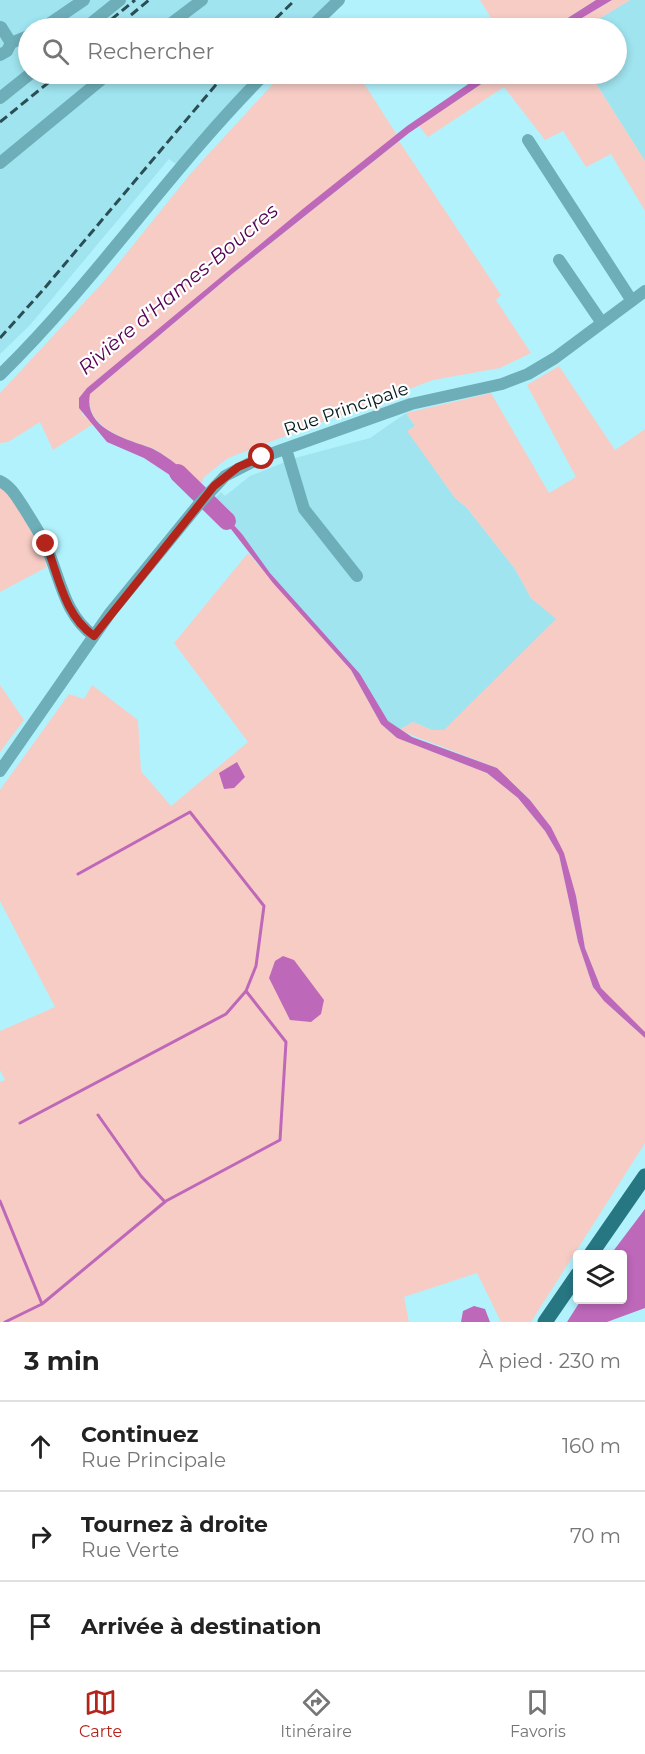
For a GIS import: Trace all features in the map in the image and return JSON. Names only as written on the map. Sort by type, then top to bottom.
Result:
[{"type":"main road","points":[[594,1250],[645,1176]]},
{"type":"main road","points":[[544,1322],[573,1281]]},
{"type":"street","points":[[57,18],[84,0]]},
{"type":"street","points":[[98,18],[120,0]]},
{"type":"street","points":[[178,18],[202,0]]},
{"type":"street","points":[[320,18],[339,0]]},
{"type":"street","points":[[1,27],[11,43]]},
{"type":"street","points":[[0,55],[8,51],[11,43],[18,40]]},
{"type":"street","points":[[0,98],[18,84]]},
{"type":"street","points":[[0,163],[96,84]]},
{"type":"street","points":[[0,375],[43,330],[171,176],[256,84]]},
{"type":"street","points":[[528,140],[632,301]]},
{"type":"street","points":[[559,260],[602,323]]},
{"type":"street","name":"Rue Principale","points":[[0,771],[94,636],[214,486],[238,467],[427,399],[518,379],[544,365],[645,291]]},
{"type":"street","points":[[286,449],[304,510],[357,576]]},
{"type":"street","points":[[0,481],[13,491],[34,523],[46,544],[74,616],[82,628],[94,636]]},
{"type":"shaded area","points":[[0,0],[333,0],[314,18],[18,18],[18,84],[250,84],[176,164],[169,159],[30,325],[0,354]]},
{"type":"shaded area","points":[[480,0],[596,0],[568,18],[491,18]]},
{"type":"shaded area","points":[[596,0],[612,0],[582,18],[568,18]]},
{"type":"shaded area","points":[[612,0],[630,0],[600,18],[582,18]]},
{"type":"shaded area","points":[[630,0],[645,0],[645,161],[596,84],[627,84],[627,18],[600,18]]},
{"type":"shaded area","points":[[273,84],[364,84],[397,135],[87,388],[82,414],[93,424],[53,450],[40,422],[8,442],[0,443],[0,393],[105,280],[191,173]]},
{"type":"shaded area","points":[[468,84],[481,84],[409,133],[232,274],[90,394],[93,416],[100,424],[119,436],[157,451],[201,484],[194,491],[144,458],[107,442],[79,408],[79,398],[87,388],[304,208],[407,126]]},
{"type":"shaded area","points":[[481,84],[596,84],[645,161],[645,211],[611,154],[586,167],[563,131],[545,140],[504,87],[428,137],[419,126]]},
{"type":"shaded area","points":[[399,141],[501,295],[496,300],[531,353],[500,368],[433,380],[228,458],[204,477],[201,484],[157,451],[109,431],[100,424],[90,406],[90,394],[232,274]]},
{"type":"shaded area","points":[[559,366],[615,450],[645,429],[645,1032],[601,988],[585,948],[576,896],[551,827],[530,800],[497,768],[399,730],[413,722],[432,730],[444,730],[556,619],[531,598],[515,569],[467,508],[455,498],[407,431],[415,426],[406,413],[491,393],[549,493],[576,477],[527,385]]},
{"type":"shaded area","points":[[406,413],[415,426],[408,431],[455,498],[467,508],[515,569],[531,598],[557,619],[444,731],[432,730],[413,722],[399,730],[388,721],[360,674],[270,573],[242,534],[212,501],[221,492],[225,496],[250,476],[295,458],[370,438]]},
{"type":"shaded area","points":[[0,486],[5,488],[40,542],[47,567],[0,592]]},
{"type":"shaded area","points":[[212,501],[242,534],[270,573],[360,674],[388,721],[412,737],[497,768],[530,800],[551,827],[564,853],[576,896],[585,948],[601,988],[645,1032],[645,1038],[604,1001],[593,987],[578,942],[559,855],[545,831],[518,798],[487,773],[397,738],[381,724],[351,670],[273,583],[220,515],[208,504]]},
{"type":"shaded area","points":[[248,553],[351,670],[381,724],[397,738],[487,773],[518,798],[545,831],[559,855],[578,942],[593,987],[604,1001],[645,1038],[645,1143],[577,1250],[573,1250],[573,1256],[531,1322],[501,1322],[477,1273],[404,1297],[409,1322],[0,1322],[0,1082],[5,1080],[0,1070],[0,1031],[55,1007],[0,901],[0,790],[69,694],[84,699],[92,685],[138,720],[141,771],[171,806],[248,742],[174,643]]},
{"type":"shaded area","points":[[0,685],[24,720],[0,752]]},
{"type":"shaded area","points":[[237,762],[245,777],[234,788],[224,789],[219,773]]},
{"type":"shaded area","points":[[283,956],[294,960],[324,1000],[321,1014],[311,1022],[290,1020],[269,978],[275,961]]},
{"type":"shaded area","points":[[645,1209],[645,1308],[607,1322],[567,1322],[578,1304],[627,1304],[627,1250],[614,1250]]},
{"type":"shaded area","points":[[474,1306],[485,1309],[490,1322],[461,1322],[463,1311]]},
{"type":"waterway","name":"Rivière d'Hames-Boucres","points":[[178,473],[227,521]]},
{"type":"waterway","points":[[5,1322],[42,1304],[166,1201],[280,1140],[286,1042],[246,991],[256,966],[264,906],[190,812],[78,874]]},
{"type":"waterway","points":[[20,1123],[226,1014],[246,991]]},
{"type":"waterway","points":[[98,1115],[141,1176],[165,1202]]},
{"type":"waterway","points":[[0,1201],[42,1304]]},
{"type":"railway","points":[[113,18],[135,0]]},
{"type":"railway","points":[[131,15],[149,0]]},
{"type":"railway","points":[[276,18],[295,0]]},
{"type":"railway","points":[[0,122],[47,84]]},
{"type":"railway","points":[[0,338],[217,84]]},
{"type":"route","points":[[46,544],[65,598],[76,621],[94,636],[214,486],[238,467],[262,457]]}]
